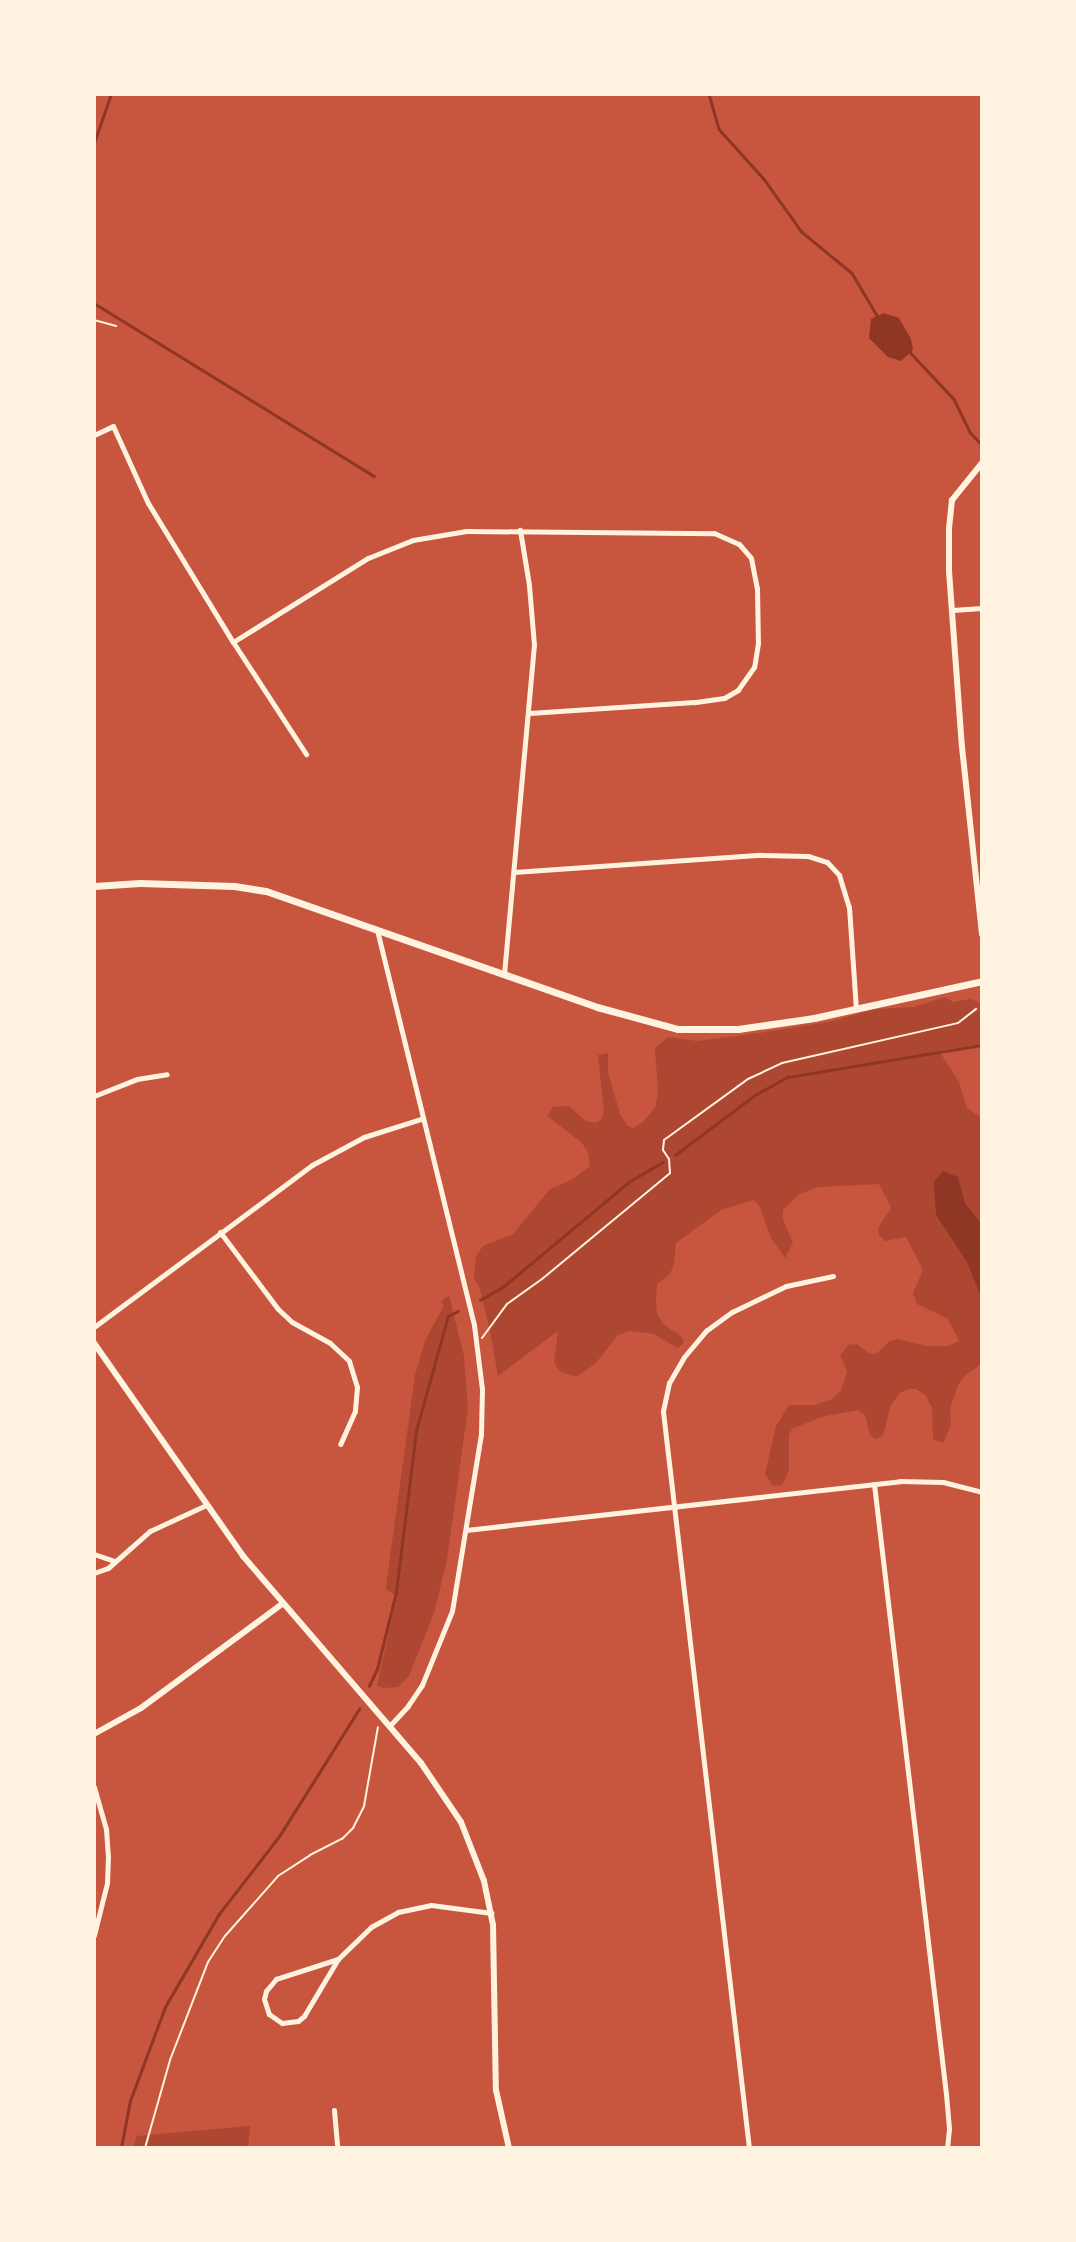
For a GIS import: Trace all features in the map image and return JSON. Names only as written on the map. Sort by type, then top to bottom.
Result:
[{"type":"main road","points":[[94,886],[141,883],[266,891],[597,1007],[678,1029],[738,1029],[856,1009],[982,982]]},
{"type":"street","points":[[94,435],[113,426],[148,503],[233,642],[306,754]]},
{"type":"street","points":[[982,463],[952,500],[949,572],[982,934]]},
{"type":"street","points":[[504,974],[534,645],[529,585],[520,530]]},
{"type":"street","points":[[233,642],[368,558],[413,540],[466,531],[714,533],[739,544],[751,558],[757,588],[758,643],[754,667],[746,682],[731,694],[694,702],[529,713]]},
{"type":"street","points":[[952,610],[982,608]]},
{"type":"street","points":[[514,872],[760,855],[808,856],[827,862],[839,876],[849,906],[849,943],[856,1009]]},
{"type":"street","points":[[377,930],[421,1119],[478,1342],[482,1389],[481,1434],[452,1611],[439,1647],[415,1696],[390,1725]]},
{"type":"street","points":[[94,1096],[137,1079],[167,1074]]},
{"type":"street","points":[[94,1327],[312,1164],[364,1137],[421,1119]]},
{"type":"street","points":[[220,1232],[278,1309],[292,1322],[330,1343],[349,1361],[357,1387],[355,1411],[340,1444]]},
{"type":"street","points":[[749,2147],[663,1411],[669,1383],[684,1357],[707,1330],[732,1312],[786,1286],[833,1276]]},
{"type":"street","points":[[94,1343],[132,1393],[206,1505],[282,1604],[390,1725],[438,1784],[461,1822],[484,1881],[491,1913],[496,2090],[509,2147]]},
{"type":"street","points":[[466,1530],[874,1484],[943,1482],[982,1492]]},
{"type":"street","points":[[874,1484],[946,2094],[949,2129],[947,2147]]},
{"type":"street","points":[[94,1573],[114,1561],[150,1531],[206,1505]]},
{"type":"street","points":[[94,1554],[114,1561]]},
{"type":"street","points":[[94,1734],[141,1708],[282,1604]]},
{"type":"street","points":[[94,1787],[106,1829],[108,1856],[107,1883],[94,1936]]},
{"type":"street","points":[[338,1959],[276,1979],[270,1984],[264,1999],[269,2014],[282,2023],[298,2021],[304,2016],[338,1959],[371,1927],[398,1912],[431,1905],[491,1913]]},
{"type":"street","points":[[334,2110],[337,2147]]},
{"type":"path","points":[[94,320],[116,326]]},
{"type":"path","points":[[478,1342],[507,1304],[670,1173],[669,1159],[663,1150],[664,1140],[748,1079],[782,1063],[958,1023],[976,1009]]},
{"type":"path","points":[[145,2147],[170,2060],[208,1962],[225,1936],[278,1876],[310,1855],[342,1839],[353,1828],[364,1806],[378,1727]]},
{"type":"shaded area","points":[[884,313],[899,318],[911,339],[913,350],[901,361],[888,357],[869,338],[871,319]]},
{"type":"shaded area","points":[[945,997],[953,1002],[970,999],[981,1003],[981,1044],[942,1050],[941,1054],[959,1082],[967,1108],[982,1118],[981,1364],[958,1385],[950,1408],[951,1425],[943,1443],[933,1439],[932,1408],[926,1396],[916,1389],[908,1389],[900,1393],[891,1405],[883,1436],[876,1439],[870,1435],[865,1415],[858,1410],[821,1417],[792,1429],[789,1435],[789,1470],[782,1485],[773,1486],[765,1474],[776,1426],[789,1405],[815,1405],[832,1399],[841,1391],[847,1371],[840,1356],[848,1345],[857,1344],[870,1354],[876,1354],[890,1341],[898,1339],[927,1346],[948,1346],[959,1341],[948,1319],[917,1304],[913,1293],[923,1270],[906,1237],[885,1241],[879,1235],[878,1228],[891,1208],[879,1184],[818,1187],[798,1195],[783,1210],[783,1220],[793,1243],[785,1258],[771,1238],[759,1205],[754,1200],[721,1210],[676,1243],[674,1264],[670,1274],[657,1284],[656,1300],[657,1313],[663,1324],[684,1341],[677,1348],[654,1334],[629,1331],[618,1335],[595,1364],[576,1377],[559,1371],[554,1362],[558,1331],[498,1376],[479,1286],[474,1279],[476,1256],[483,1246],[513,1234],[550,1189],[573,1179],[590,1166],[588,1152],[581,1142],[547,1116],[553,1107],[569,1106],[586,1121],[595,1123],[601,1120],[604,1112],[598,1055],[608,1053],[608,1072],[620,1114],[628,1126],[633,1128],[642,1123],[655,1108],[658,1094],[655,1048],[668,1037],[697,1041],[759,1033],[828,1022],[876,1009],[914,1007]]},
{"type":"shaded area","points":[[943,1171],[958,1177],[965,1203],[981,1223],[981,1297],[967,1262],[936,1215],[934,1182]]},
{"type":"shaded area","points":[[449,1295],[464,1356],[468,1408],[447,1560],[434,1613],[409,1676],[398,1687],[383,1688],[377,1685],[397,1596],[386,1590],[387,1579],[415,1375],[425,1341],[444,1305],[441,1302]]},
{"type":"shaded area","points":[[250,2126],[248,2147],[133,2148],[137,2136]]},
{"type":"waterway","points":[[94,143],[111,94]]},
{"type":"waterway","points":[[709,94],[719,129],[764,179],[802,232],[852,273],[878,317]]},
{"type":"waterway","points":[[94,303],[374,476]]},
{"type":"waterway","points":[[908,350],[954,399],[970,432],[982,445]]},
{"type":"waterway","points":[[675,1155],[755,1095],[788,1077],[982,1045]]},
{"type":"waterway","points":[[480,1300],[504,1286],[630,1181],[663,1162]]},
{"type":"waterway","points":[[369,1686],[377,1669],[396,1592],[416,1431],[448,1316],[458,1311]]},
{"type":"waterway","points":[[121,2148],[130,2101],[165,2007],[219,1914],[280,1835],[359,1709]]}]
